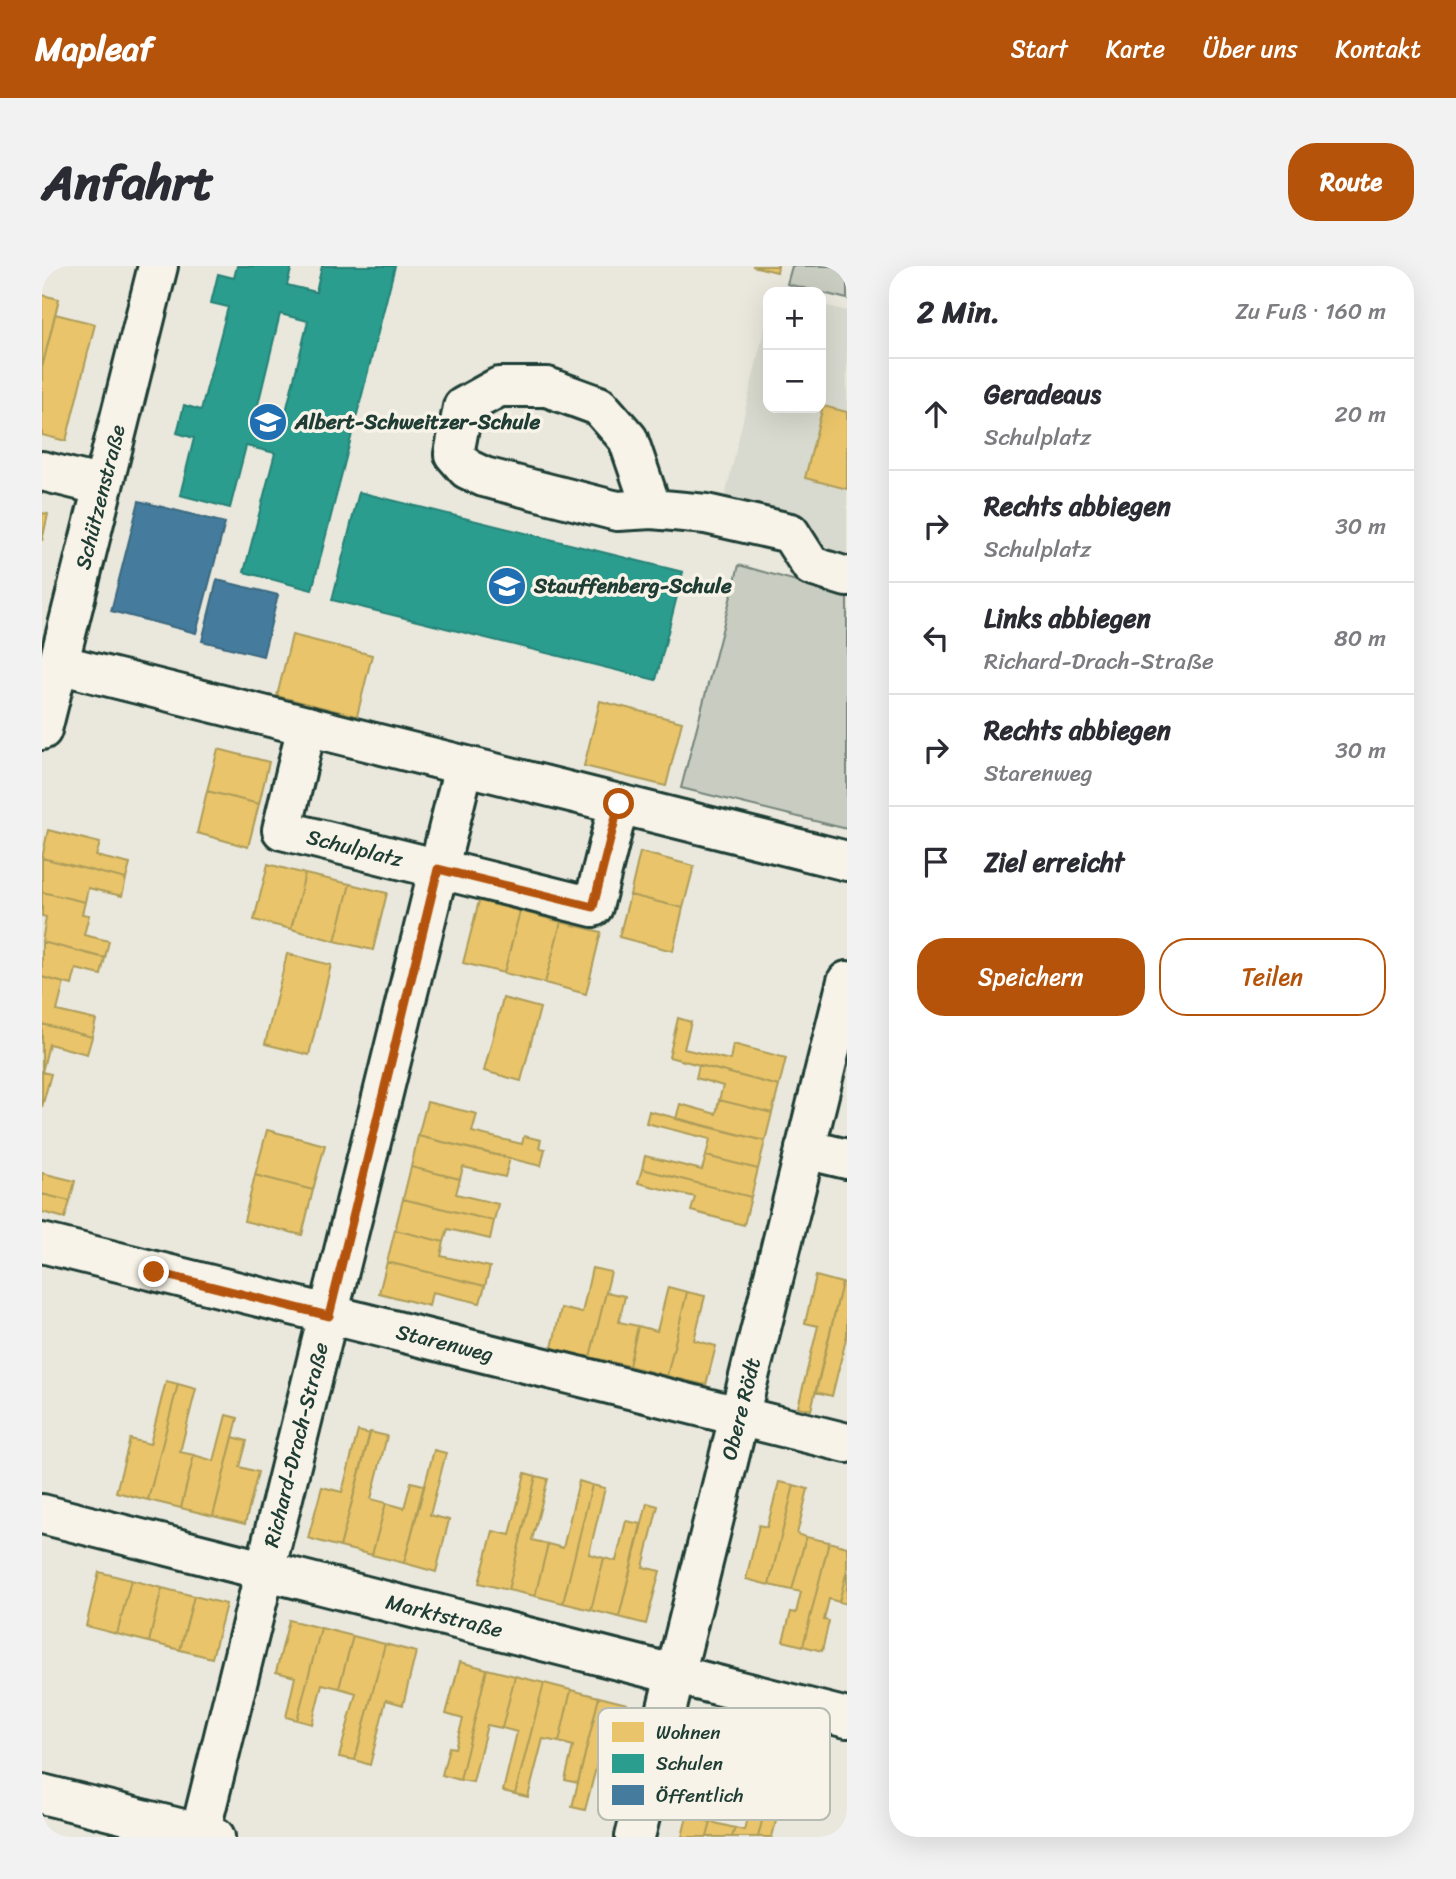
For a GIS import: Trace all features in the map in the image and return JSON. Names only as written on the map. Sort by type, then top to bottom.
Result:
[{"type":"street","name":"Schützenstraße","points":[[42,730],[158,266]]},
{"type":"street","points":[[652,509],[628,439],[599,406],[547,387],[499,387],[463,407],[454,454],[467,468],[484,477],[617,511],[652,509],[706,513],[790,533],[811,566],[847,577]]},
{"type":"street","points":[[42,471],[103,486]]},
{"type":"street","points":[[58,664],[847,861]]},
{"type":"street","name":"Schulplatz","points":[[307,726],[282,830],[593,907],[619,804]]},
{"type":"street","name":"Richard-Drach-Straße","points":[[205,1836],[266,1570],[464,766]]},
{"type":"street","name":"Obere Rödt","points":[[668,1708],[847,981]]},
{"type":"street","points":[[805,1149],[847,1160]]},
{"type":"street","name":"Starenweg","points":[[42,1243],[847,1443]]},
{"type":"street","name":"Marktstraße","points":[[42,1514],[807,1708]]},
{"type":"street","name":"Marktstraße","points":[[830,1714],[847,1718]]},
{"type":"street","points":[[42,1794],[205,1836]]},
{"type":"street","name":"Obere Rödt","points":[[635,1837],[639,1820]]},
{"type":"shaded area","points":[[792,266],[847,266],[847,299],[826,294],[826,287],[787,284]]},
{"type":"shaded area","points":[[826,305],[847,311],[847,562],[722,509],[763,334],[763,413],[826,413]]},
{"type":"shaded area","points":[[739,565],[847,595],[847,829],[681,788]]},
{"type":"building: Wohnen","points":[[752,266],[778,266],[777,272]]},
{"type":"building: Wohnen","points":[[42,295],[59,299],[42,368]]},
{"type":"building: Wohnen","points":[[55,314],[95,324],[66,441],[42,435],[42,368]]},
{"type":"building: Wohnen","points":[[826,407],[847,412],[847,489],[805,478],[821,413],[826,413]]},
{"type":"building: Wohnen","points":[[42,513],[48,514],[42,541]]},
{"type":"building: Wohnen","points":[[292,635],[372,655],[357,716],[277,696]]},
{"type":"building: Wohnen","points":[[600,701],[682,722],[666,786],[584,766]]},
{"type":"building: Wohnen","points":[[218,749],[269,762],[259,804],[207,791]]},
{"type":"building: Wohnen","points":[[207,791],[259,804],[248,847],[197,833]]},
{"type":"building: Wohnen","points":[[48,830],[100,843],[96,856],[130,864],[126,879],[42,858]]},
{"type":"building: Wohnen","points":[[640,852],[694,866],[683,908],[630,895]]},
{"type":"building: Wohnen","points":[[42,858],[126,879],[122,896],[88,888],[85,902],[42,892]]},
{"type":"building: Wohnen","points":[[268,864],[305,874],[291,929],[254,920]]},
{"type":"building: Wohnen","points":[[305,874],[350,884],[335,941],[291,929]]},
{"type":"building: Wohnen","points":[[350,884],[387,893],[373,950],[335,941]]},
{"type":"building: Wohnen","points":[[42,892],[85,902],[82,914],[89,915],[84,935],[109,941],[105,958],[42,942],[46,917],[42,916]]},
{"type":"building: Wohnen","points":[[630,895],[683,908],[673,951],[619,937]]},
{"type":"building: Wohnen","points":[[479,901],[520,911],[504,973],[463,963]]},
{"type":"building: Wohnen","points":[[520,911],[561,922],[545,983],[504,973]]},
{"type":"building: Wohnen","points":[[561,922],[601,932],[586,994],[545,983]]},
{"type":"building: Wohnen","points":[[42,942],[105,958],[101,975],[76,969],[72,985],[42,977]]},
{"type":"building: Wohnen","points":[[287,954],[331,965],[309,1055],[265,1044]]},
{"type":"building: Wohnen","points":[[42,977],[64,983],[57,1011],[96,1020],[92,1037],[42,1024]]},
{"type":"building: Wohnen","points":[[503,998],[540,1008],[521,1081],[484,1071]]},
{"type":"building: Wohnen","points":[[678,1018],[691,1022],[684,1049],[730,1060],[733,1044],[786,1058],[779,1086],[669,1057]]},
{"type":"building: Wohnen","points":[[42,1024],[92,1037],[87,1054],[49,1044],[42,1072]]},
{"type":"building: Wohnen","points":[[699,1065],[779,1086],[772,1113],[719,1100],[723,1086],[696,1078]]},
{"type":"building: Wohnen","points":[[42,1072],[51,1074],[42,1107]]},
{"type":"building: Wohnen","points":[[719,1100],[772,1113],[765,1141],[676,1119],[680,1104],[716,1114]]},
{"type":"building: Wohnen","points":[[427,1102],[477,1114],[472,1132],[522,1144],[524,1136],[541,1140],[539,1148],[545,1149],[541,1166],[418,1136]]},
{"type":"building: Wohnen","points":[[649,1111],[765,1141],[758,1169],[706,1156],[710,1139],[646,1123]]},
{"type":"building: Wohnen","points":[[267,1130],[325,1145],[313,1190],[255,1175]]},
{"type":"building: Wohnen","points":[[418,1136],[510,1158],[505,1177],[463,1167],[460,1179],[411,1167]]},
{"type":"building: Wohnen","points":[[645,1156],[702,1170],[706,1156],[758,1169],[751,1197],[642,1169]]},
{"type":"building: Wohnen","points":[[411,1167],[460,1179],[456,1194],[498,1204],[494,1221],[403,1199]]},
{"type":"building: Wohnen","points":[[642,1169],[751,1197],[744,1225],[691,1211],[695,1197],[638,1183]]},
{"type":"building: Wohnen","points":[[42,1173],[75,1181],[70,1201],[42,1194]]},
{"type":"building: Wohnen","points":[[255,1175],[313,1190],[302,1235],[244,1221]]},
{"type":"building: Wohnen","points":[[42,1194],[70,1201],[65,1218],[42,1212]]},
{"type":"building: Wohnen","points":[[403,1199],[494,1221],[490,1239],[448,1229],[444,1242],[395,1230]]},
{"type":"building: Wohnen","points":[[395,1230],[444,1242],[441,1256],[490,1267],[485,1286],[387,1262]]},
{"type":"building: Wohnen","points":[[387,1262],[485,1286],[480,1303],[432,1292],[429,1306],[379,1293]]},
{"type":"building: Wohnen","points":[[592,1268],[611,1272],[590,1357],[552,1348],[561,1308],[582,1313]]},
{"type":"building: Wohnen","points":[[816,1276],[842,1283],[811,1410],[798,1407],[818,1326],[805,1323]]},
{"type":"building: Wohnen","points":[[842,1283],[847,1284],[847,1335],[832,1396],[816,1392]]},
{"type":"building: Wohnen","points":[[668,1287],[687,1292],[667,1376],[629,1366],[638,1326],[657,1331]]},
{"type":"building: Wohnen","points":[[606,1292],[625,1296],[619,1322],[638,1326],[629,1366],[590,1357]]},
{"type":"building: Wohnen","points":[[687,1292],[705,1296],[694,1340],[716,1346],[706,1385],[667,1376]]},
{"type":"building: Wohnen","points":[[166,1381],[178,1384],[148,1500],[116,1492],[130,1439],[150,1444]]},
{"type":"building: Wohnen","points":[[178,1384],[196,1389],[180,1452],[194,1455],[181,1508],[148,1500]]},
{"type":"building: Wohnen","points":[[226,1415],[238,1418],[213,1516],[181,1508],[194,1455],[214,1461]]},
{"type":"building: Wohnen","points":[[358,1431],[370,1434],[340,1547],[308,1538],[322,1487],[342,1492]]},
{"type":"building: Wohnen","points":[[370,1432],[387,1436],[371,1499],[386,1503],[372,1555],[340,1547]]},
{"type":"building: Wohnen","points":[[233,1437],[247,1441],[240,1467],[258,1472],[245,1524],[213,1516]]},
{"type":"building: Wohnen","points":[[434,1450],[446,1453],[430,1515],[449,1520],[436,1572],[404,1563]]},
{"type":"building: Wohnen","points":[[525,1473],[536,1476],[508,1590],[479,1583],[493,1531],[510,1535]]},
{"type":"building: Wohnen","points":[[536,1476],[548,1479],[532,1540],[548,1544],[535,1596],[508,1590]]},
{"type":"building: Wohnen","points":[[579,1481],[592,1485],[563,1603],[535,1596],[548,1544],[563,1548]]},
{"type":"building: Wohnen","points":[[411,1482],[424,1485],[404,1563],[372,1555],[386,1503],[404,1508]]},
{"type":"building: Wohnen","points":[[779,1482],[794,1485],[769,1585],[746,1579],[759,1525],[767,1527]]},
{"type":"building: Wohnen","points":[[592,1485],[605,1488],[589,1554],[604,1558],[591,1610],[563,1603]]},
{"type":"building: Wohnen","points":[[794,1485],[808,1489],[797,1534],[806,1537],[792,1590],[769,1585]]},
{"type":"building: Wohnen","points":[[647,1503],[658,1506],[643,1567],[660,1571],[646,1624],[619,1617]]},
{"type":"building: Wohnen","points":[[626,1521],[641,1524],[619,1617],[591,1610],[604,1558],[616,1561]]},
{"type":"building: Wohnen","points":[[806,1537],[829,1542],[803,1646],[783,1641],[791,1612],[796,1613],[801,1592],[792,1590]]},
{"type":"building: Wohnen","points":[[829,1542],[847,1547],[847,1570],[839,1602],[829,1599],[824,1620],[829,1621],[822,1651],[803,1646]]},
{"type":"building: Wohnen","points":[[847,1570],[847,1604],[839,1602]]},
{"type":"building: Wohnen","points":[[99,1572],[131,1580],[117,1634],[86,1626]]},
{"type":"building: Wohnen","points":[[131,1580],[162,1588],[149,1642],[117,1634]]},
{"type":"building: Wohnen","points":[[162,1588],[194,1596],[180,1650],[149,1642]]},
{"type":"building: Wohnen","points":[[194,1596],[226,1604],[212,1658],[180,1650]]},
{"type":"building: Wohnen","points":[[289,1620],[321,1628],[297,1720],[286,1717],[295,1677],[276,1672]]},
{"type":"building: Wohnen","points":[[321,1628],[353,1636],[339,1688],[322,1684],[312,1724],[297,1720]]},
{"type":"building: Wohnen","points":[[353,1636],[385,1644],[355,1760],[339,1757],[356,1693],[339,1688]]},
{"type":"building: Wohnen","points":[[385,1644],[416,1652],[403,1705],[386,1700],[370,1765],[355,1760]]},
{"type":"building: Wohnen","points":[[460,1662],[487,1669],[460,1780],[442,1775],[449,1747],[455,1748],[463,1719],[446,1714]]},
{"type":"building: Wohnen","points":[[487,1669],[515,1676],[502,1728],[487,1725],[473,1782],[460,1780]]},
{"type":"building: Wohnen","points":[[515,1676],[544,1683],[515,1794],[503,1791],[517,1732],[502,1728]]},
{"type":"building: Wohnen","points":[[544,1683],[571,1690],[559,1742],[543,1739],[528,1797],[515,1794]]},
{"type":"building: Wohnen","points":[[571,1690],[599,1697],[578,1783],[565,1780],[573,1746],[559,1742]]},
{"type":"building: Wohnen","points":[[599,1697],[627,1704],[626,1708],[598,1708],[598,1761],[585,1810],[572,1807]]},
{"type":"building: Wohnen","points":[[686,1820],[711,1822],[707,1837],[682,1837]]},
{"type":"building: Wohnen","points":[[746,1820],[762,1820],[758,1837],[732,1837],[735,1828],[744,1830]]},
{"type":"building: Wohnen","points":[[762,1820],[776,1820],[772,1837],[758,1837]]},
{"type":"building: Wohnen","points":[[711,1822],[735,1828],[732,1837],[707,1837]]},
{"type":"building: Wohnen","points":[[111,1830],[141,1837],[109,1837]]},
{"type":"building: Schulen","name":"Albert-Schweitzer-Schule","points":[[237,266],[292,266],[287,285],[316,292],[322,266],[395,266],[312,590],[244,572],[275,453],[246,446],[230,508],[180,495],[194,438],[177,433],[184,405],[201,410],[228,307],[211,303],[218,274],[234,278]],"holes":[[[280,314],[308,321],[283,424],[255,417]]]},
{"type":"building: Schulen","name":"Stauffenberg-Schule","points":[[359,492],[683,572],[656,680],[332,600]]},
{"type":"building: Öffentlich","points":[[139,501],[225,523],[196,633],[111,611]]},
{"type":"building: Öffentlich","points":[[217,580],[278,595],[263,656],[202,641]]},
{"type":"place","name":"Albert-Schweitzer-Schule","points":[[268,422]]},
{"type":"place","name":"Stauffenberg-Schule","points":[[507,586]]},
{"type":"route","points":[[154,1272],[329,1316],[438,869],[593,907],[619,804]]}]
